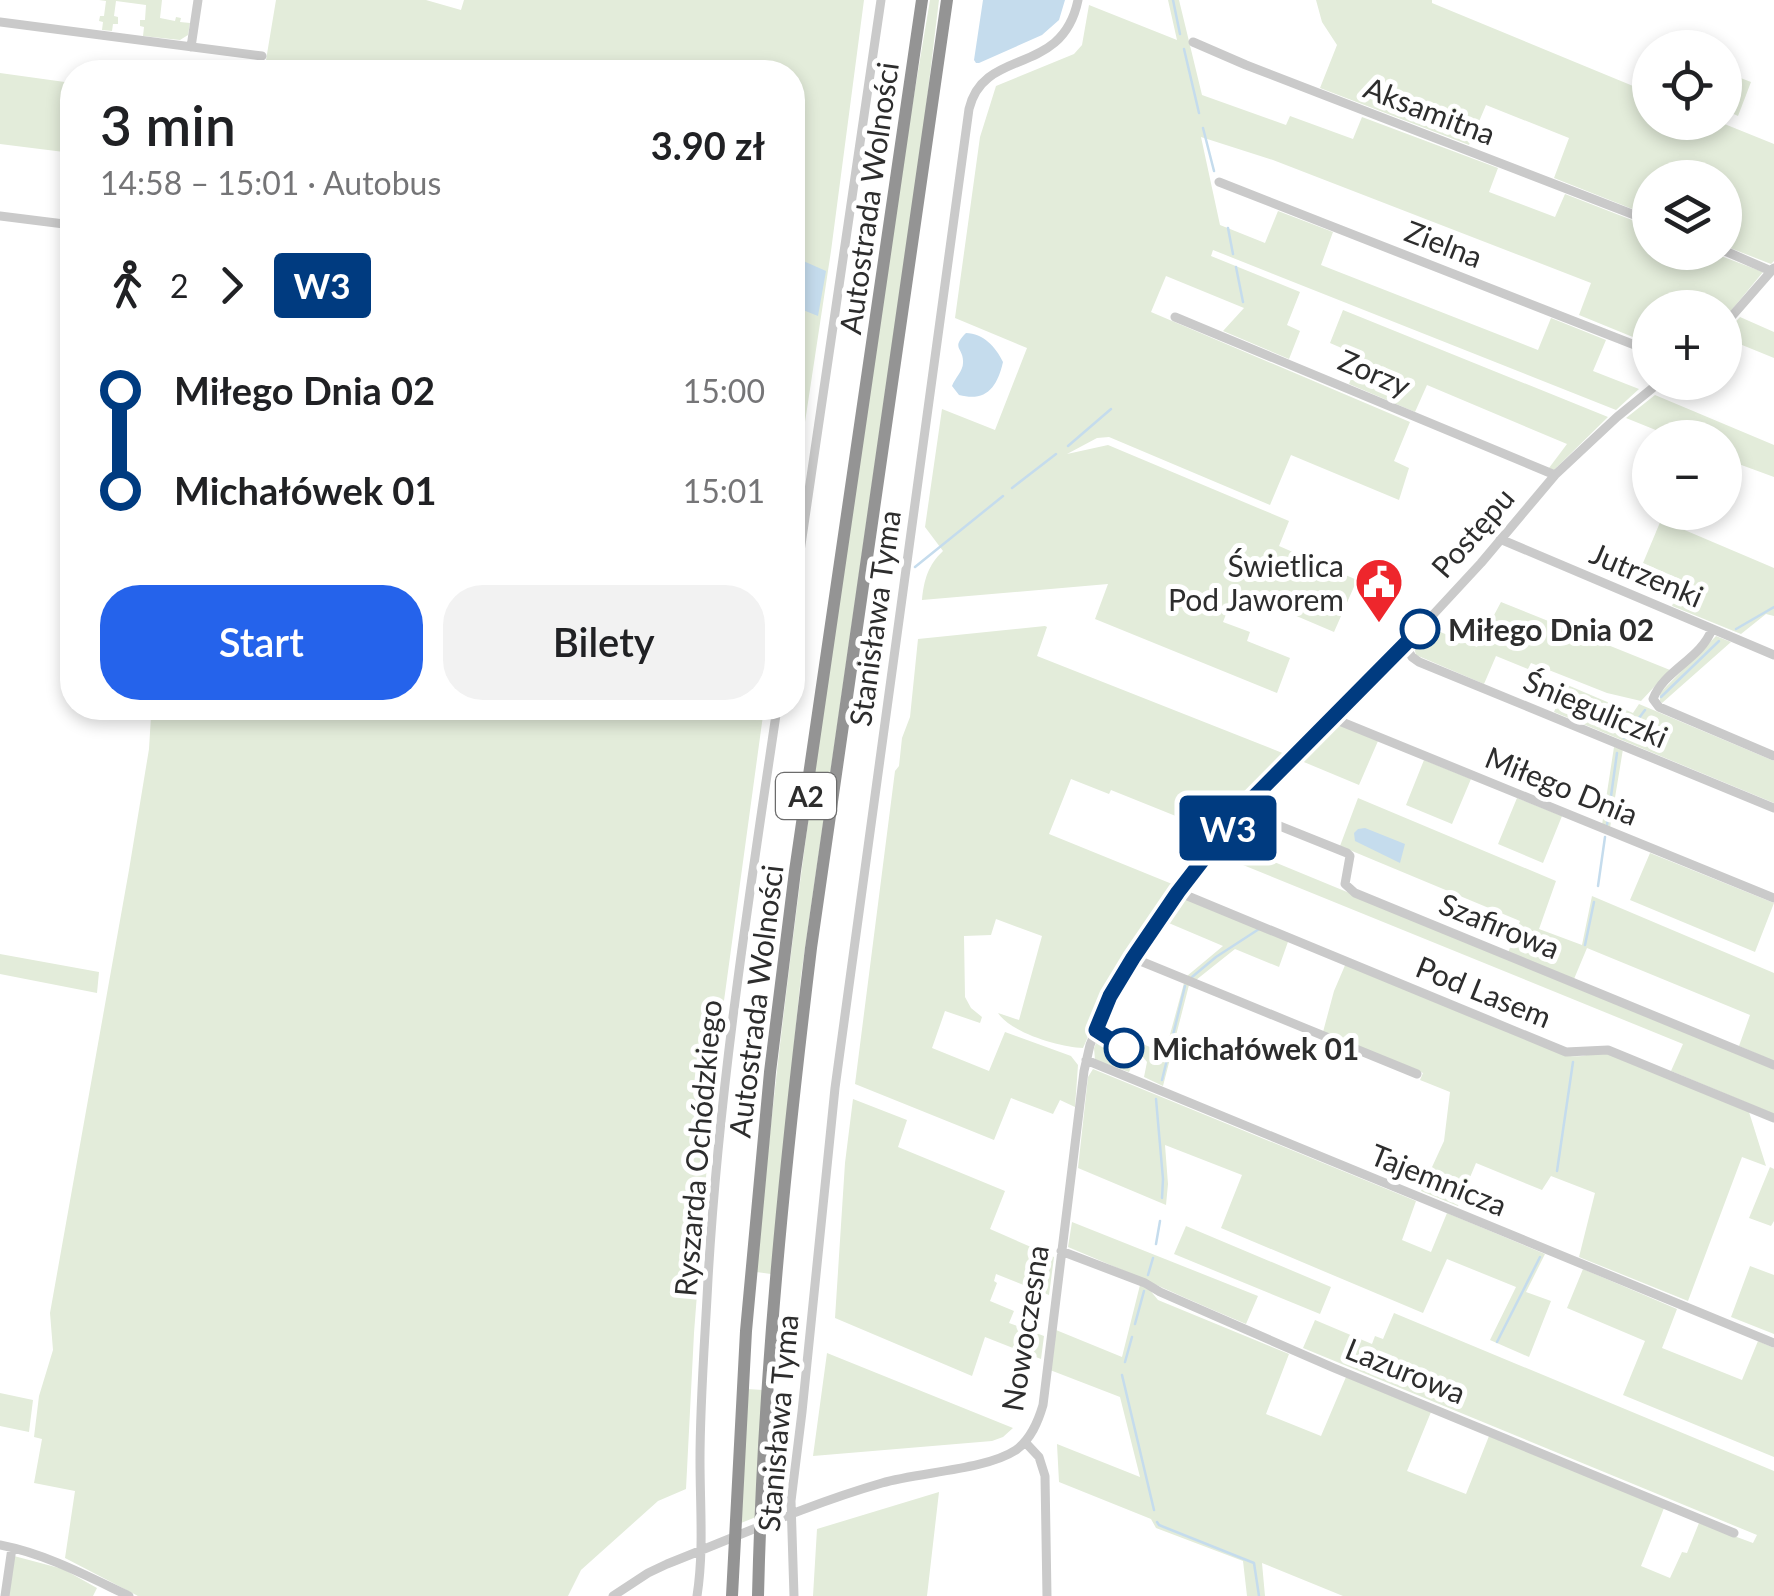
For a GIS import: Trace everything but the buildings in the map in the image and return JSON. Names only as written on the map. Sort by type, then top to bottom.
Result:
[{"type":"highway","name":"Autostrada Wolności","points":[[732,1596],[746,1330],[770,1072],[795,871],[922,0]]},
{"type":"highway","name":"Autostrada Wolności","points":[[758,1596],[772,1332],[802,1021],[947,0]]},
{"type":"street","points":[[191,47],[198,0]]},
{"type":"street","points":[[805,517],[881,0]]},
{"type":"street","name":"Stanisława Tyma","points":[[794,1596],[791,1501],[827,1156],[970,109],[974,94],[990,76],[1060,40],[1071,25],[1078,0]]},
{"type":"street","points":[[0,22],[262,56]]},
{"type":"street","name":"Aksamitna","points":[[1193,42],[1632,215]]},
{"type":"street","name":"Zielna","points":[[1219,182],[1632,344]]},
{"type":"street","points":[[0,216],[60,224]]},
{"type":"street","points":[[1742,258],[1772,269],[1742,304]]},
{"type":"street","name":"Zorzy","points":[[1175,317],[1554,475]]},
{"type":"street","name":"Postępu","points":[[1086,1060],[1110,996],[1133,958],[1243,808],[1405,645],[1554,475],[1638,400]]},
{"type":"street","name":"Jutrzenki","points":[[1500,539],[1774,655]]},
{"type":"street","points":[[1712,629],[1707,643],[1662,684],[1653,700],[1659,708],[1774,756]]},
{"type":"street","name":"Śnieguliczki","points":[[1405,645],[1419,662],[1774,808]]},
{"type":"street","name":"Miłego Dnia","points":[[1332,718],[1774,898]]},
{"type":"street","name":"Ryszarda Ochódzkiego","points":[[697,1596],[702,1558],[701,1420],[708,1280],[720,1146],[742,951],[776,720]]},
{"type":"street","name":"Szafirowa","points":[[1243,808],[1347,852],[1350,862],[1344,884],[1355,892],[1774,1065]]},
{"type":"street","name":"Pod Lasem","points":[[1178,892],[1566,1052],[1608,1050],[1774,1118]]},
{"type":"street","points":[[1133,958],[1417,1074]]},
{"type":"street","name":"Nowoczesna","points":[[1047,1596],[1045,1476],[1039,1457],[1025,1442],[1043,1405],[1086,1060]]},
{"type":"street","name":"Tajemnicza","points":[[1086,1060],[1774,1343]]},
{"type":"street","name":"Lazurowa","points":[[1061,1250],[1734,1533]]},
{"type":"street","points":[[613,1596],[648,1572],[803,1512],[886,1482],[991,1461],[1025,1442]]},
{"type":"street","points":[[0,1546],[66,1565],[130,1596]]},
{"type":"street","points":[[6,1596],[12,1548]]},
{"type":"green space","points":[[99,0],[162,0],[160,18],[175,21],[176,17],[181,18],[180,22],[190,23],[188,35],[180,40],[143,36],[140,20],[145,20],[146,5],[116,1],[114,16],[118,17],[118,24],[113,24],[112,31],[102,30],[103,22],[99,21],[104,16],[106,1]]},
{"type":"green space","points":[[276,0],[426,0],[461,10],[464,0],[864,0],[805,422],[805,60],[266,60]]},
{"type":"green space","points":[[930,0],[939,0],[924,124],[801,976],[771,1274],[756,1272],[787,983],[846,550]]},
{"type":"green space","points":[[1168,0],[1179,0],[1202,95],[1286,125],[1290,116],[1353,139],[1362,117],[1498,168],[1489,192],[1555,217],[1565,194],[1632,220],[1632,270],[1742,270],[1742,264],[1763,272],[1742,297],[1742,290],[1632,290],[1632,337],[1579,315],[1591,283],[1273,160],[1201,137],[1220,225],[1265,243],[1278,211],[1333,232],[1321,265],[1538,350],[1551,318],[1606,340],[1593,371],[1632,386],[1632,395],[1616,410],[1213,250],[1211,256],[1300,292],[1287,325],[1300,331],[1289,359],[1223,331],[1244,308],[1166,276],[1151,312],[1410,422],[1394,461],[1409,468],[1399,500],[1291,455],[1270,505],[1109,437],[1097,438],[1067,454],[1108,445],[1289,521],[1279,546],[1357,580],[1334,632],[1245,594],[1232,599],[1223,622],[1250,632],[1247,641],[1290,658],[1277,693],[1095,619],[1108,584],[922,600],[928,573],[943,551],[925,527],[942,409],[995,430],[1027,348],[955,318],[980,137],[996,86],[1074,54],[1082,45],[1089,5],[1177,40]]},
{"type":"green space","points":[[1316,0],[1432,0],[1632,86],[1632,140],[1742,140],[1742,131],[1774,144],[1774,261],[1771,264],[1742,253],[1742,160],[1632,160],[1632,209],[1554,178],[1569,138],[1486,105],[1469,145],[1320,88],[1337,45],[1322,22]]},
{"type":"green space","points":[[0,73],[60,81],[60,152],[0,144]]},
{"type":"green space","points":[[1742,79],[1751,82],[1742,106]]},
{"type":"green space","points":[[1343,310],[1608,417],[1554,470],[1549,468],[1567,444],[1427,385],[1415,412],[1349,384],[1360,356],[1330,343]]},
{"type":"green space","points":[[1742,318],[1774,332],[1774,358],[1742,345]]},
{"type":"green space","points":[[1649,400],[1667,400],[1714,420],[1632,420],[1626,418]]},
{"type":"green space","points":[[1742,432],[1774,445],[1774,477],[1742,465]]},
{"type":"green space","points":[[1657,530],[1685,530],[1774,568],[1774,616],[1766,614],[1741,634],[1672,606],[1682,580],[1643,563]]},
{"type":"green space","points":[[1501,602],[1670,670],[1641,701],[1607,693],[1531,663],[1528,669],[1496,656],[1484,684],[1416,655],[1414,647],[1433,629],[1477,647]]},
{"type":"green space","points":[[1045,626],[1037,656],[1285,754],[1218,833],[1111,790],[1109,794],[1071,779],[1049,834],[1177,886],[1131,950],[1083,1048],[1025,1033],[998,1013],[1019,1020],[1042,936],[996,919],[991,935],[964,936],[965,997],[982,1017],[980,1023],[945,1011],[932,1048],[989,1071],[1005,1032],[1071,1056],[1078,1065],[1075,1107],[1060,1100],[1053,1114],[1011,1098],[994,1140],[855,1084],[895,771],[910,717],[918,639]]},
{"type":"green space","points":[[1716,636],[1731,642],[1662,703],[1660,693]]},
{"type":"green space","points":[[1565,684],[1633,713],[1639,704],[1774,761],[1774,803],[1554,712]]},
{"type":"green space","points":[[151,720],[762,720],[714,1074],[686,1489],[658,1501],[581,1570],[568,1596],[138,1596],[65,1558],[75,1491],[34,1483],[42,1439],[34,1437],[39,1396],[53,1350],[50,1313],[149,749]]},
{"type":"green space","points":[[1337,723],[1378,741],[1359,785],[1299,760]]},
{"type":"green space","points":[[1614,747],[1623,749],[1610,828],[1602,825]]},
{"type":"green space","points":[[1424,760],[1471,779],[1452,824],[1406,805]]},
{"type":"green space","points":[[1358,798],[1556,881],[1539,929],[1582,945],[1592,896],[1774,973],[1774,1061],[1739,1046],[1750,1015],[1587,948],[1574,979],[1508,953],[1520,921],[1340,846]]},
{"type":"green space","points":[[1517,798],[1562,816],[1543,863],[1498,844]]},
{"type":"green space","points":[[1226,842],[1774,1068],[1774,1114],[1671,1071],[1683,1044],[1216,854]]},
{"type":"green space","points":[[1650,853],[1774,903],[1755,952],[1630,900]]},
{"type":"green space","points":[[1181,895],[1289,939],[1279,967],[1235,949],[1196,980],[1187,976],[1223,946],[1164,921]]},
{"type":"green space","points":[[0,954],[99,972],[97,993],[0,974]]},
{"type":"green space","points":[[1346,963],[1570,1056],[1607,1053],[1749,1112],[1766,1166],[1742,1157],[1688,1301],[1579,1257],[1595,1193],[1551,1176],[1542,1190],[1476,1163],[1458,1206],[1421,1191],[1444,1141],[1450,1092],[1420,1080],[1423,1073],[1323,1032]]},
{"type":"green space","points":[[1184,983],[1189,985],[1163,1086],[1144,1077],[1147,1062],[1131,1043],[1113,1038],[1105,1029],[1165,1053]]},
{"type":"green space","points":[[1102,1039],[1134,1061],[1129,1072],[1095,1060],[1094,1048]]},
{"type":"green space","points":[[1093,1069],[1416,1201],[1402,1240],[1431,1252],[1447,1213],[1545,1254],[1526,1292],[1551,1301],[1529,1357],[1490,1340],[1516,1287],[1447,1259],[1423,1313],[1221,1228],[1242,1175],[1165,1145],[1166,1205],[1078,1168],[1088,1077]]},
{"type":"green space","points":[[853,1099],[907,1120],[898,1147],[1005,1191],[990,1229],[1054,1257],[1049,1295],[996,1274],[990,1301],[1014,1311],[1009,1323],[1044,1336],[1041,1359],[985,1337],[972,1376],[835,1318]]},
{"type":"green space","points":[[1770,1167],[1774,1169],[1771,1226],[1749,1218]]},
{"type":"green space","points":[[1072,1222],[1258,1296],[1246,1324],[1068,1247]]},
{"type":"green space","points":[[1186,1226],[1331,1287],[1320,1314],[1174,1254]]},
{"type":"green space","points":[[1750,1266],[1774,1275],[1774,1334],[1731,1317]]},
{"type":"green space","points":[[1583,1269],[1677,1309],[1662,1348],[1742,1380],[1758,1341],[1774,1348],[1774,1457],[1623,1395],[1645,1341],[1567,1308]]},
{"type":"green space","points":[[1140,1285],[1158,1300],[1289,1354],[1266,1414],[1321,1436],[1346,1377],[1431,1412],[1407,1471],[1466,1494],[1489,1436],[1664,1508],[1641,1566],[1670,1578],[1682,1552],[1687,1553],[1699,1523],[1753,1543],[1757,1535],[1303,1348],[1315,1320],[1372,1344],[1375,1336],[1383,1339],[1394,1313],[1774,1471],[1774,1596],[1343,1596],[1262,1563],[1265,1596],[1247,1596],[1243,1561],[1156,1528],[1151,1519],[1059,1482],[1057,1444],[1140,1477],[1120,1397],[1050,1370],[1056,1330],[1122,1357]]},
{"type":"green space","points":[[827,1353],[1013,1428],[992,1441],[813,1456]]},
{"type":"green space","points":[[747,1389],[763,1390],[756,1517],[741,1523]]},
{"type":"green space","points":[[0,1393],[33,1400],[29,1432],[0,1426]]},
{"type":"green space","points":[[939,1492],[927,1596],[813,1596],[817,1529]]},
{"type":"green space","points":[[14,1556],[63,1569],[97,1588],[93,1596],[9,1596]]},
{"type":"water","points":[[983,0],[1065,0],[1059,20],[1042,35],[976,63]]},
{"type":"water","points":[[805,262],[826,271],[818,316],[805,311]]},
{"type":"water","points":[[966,333],[988,342],[1003,362],[989,391],[968,397],[959,395],[952,386],[963,366],[958,345]]},
{"type":"water","points":[[1365,828],[1405,844],[1400,863],[1355,841],[1354,833]]},
{"type":"waterway","points":[[1173,0],[1180,34]]},
{"type":"waterway","points":[[1184,49],[1199,113]]},
{"type":"waterway","points":[[1203,128],[1214,171]]},
{"type":"waterway","points":[[1228,228],[1233,254]]},
{"type":"waterway","points":[[1236,267],[1243,302]]},
{"type":"waterway","points":[[1068,446],[1111,409]]},
{"type":"waterway","points":[[1012,488],[1056,454]]},
{"type":"waterway","points":[[915,567],[1003,496]]},
{"type":"waterway","points":[[1736,629],[1774,607]]},
{"type":"waterway","points":[[1661,697],[1719,641]]},
{"type":"waterway","points":[[1624,738],[1645,710]]},
{"type":"waterway","points":[[1607,825],[1617,753]]},
{"type":"waterway","points":[[1598,886],[1605,837]]},
{"type":"waterway","points":[[1585,945],[1594,902]]},
{"type":"waterway","points":[[1192,977],[1259,929]]},
{"type":"waterway","points":[[1162,1080],[1185,986]]},
{"type":"waterway","points":[[1557,1171],[1573,1062]]},
{"type":"waterway","points":[[1156,1099],[1162,1198]]},
{"type":"waterway","points":[[1156,1244],[1160,1221]]},
{"type":"waterway","points":[[1497,1342],[1540,1257]]},
{"type":"waterway","points":[[1148,1275],[1153,1258]]},
{"type":"waterway","points":[[1135,1324],[1144,1291]]},
{"type":"waterway","points":[[1125,1362],[1132,1337]]},
{"type":"waterway","points":[[1122,1375],[1154,1510]]},
{"type":"waterway","points":[[1157,1522],[1254,1563],[1259,1596]]},
{"type":"bus line","name":"W3","points":[[1124,1048],[1096,1030],[1110,996],[1178,892],[1243,808],[1420,629]]},
{"type":"place","name":"Świetlica Pod Jaworem","points":[[1379,624]]},
{"type":"place","name":"Miłego Dnia 02","points":[[1420,629]]},
{"type":"place","name":"Michałówek 01","points":[[1124,1048]]}]
